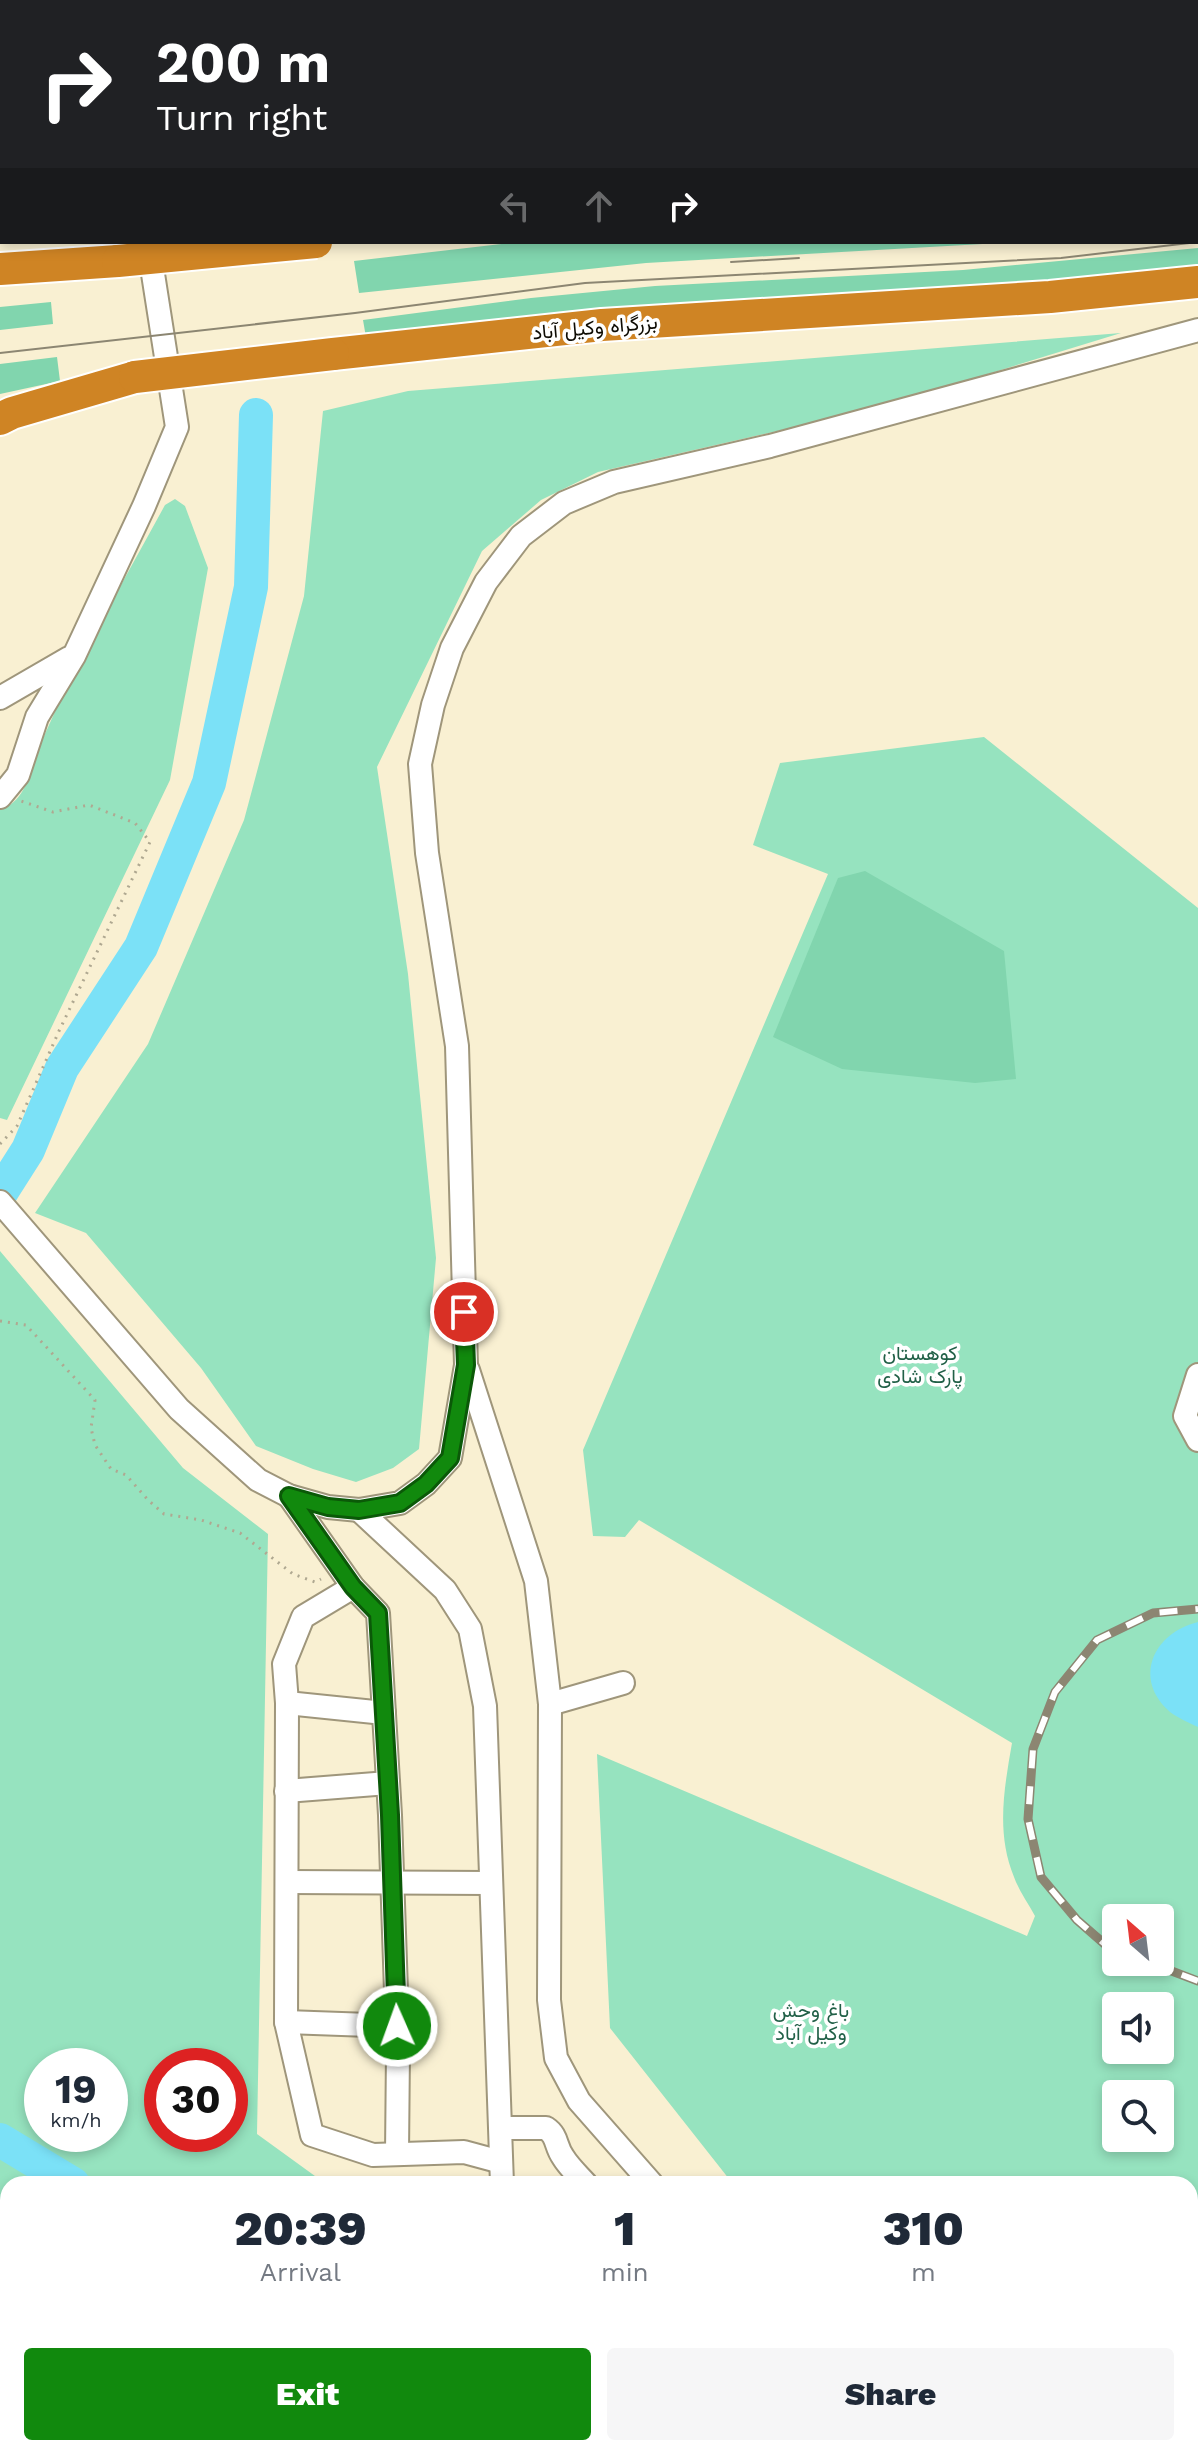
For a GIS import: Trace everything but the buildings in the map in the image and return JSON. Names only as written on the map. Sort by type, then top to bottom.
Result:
[{"type":"highway","points":[[0,269],[295,244]]},
{"type":"highway","points":[[0,261],[37,267]]},
{"type":"highway","name":"بزرگراه وکیل آباد","points":[[0,419],[135,377],[333,354],[602,325],[1050,297],[1198,282]]},
{"type":"street","points":[[0,797],[18,775],[37,717],[74,656],[177,427],[148,244]]},
{"type":"street","points":[[5,1207],[179,1409],[258,1480],[289,1496],[328,1507],[359,1510],[400,1503],[426,1484],[450,1458],[466,1365],[457,1046],[427,853],[420,764],[433,705],[452,648],[486,582],[521,536],[564,503],[614,482],[770,446],[1198,330]]},
{"type":"street","points":[[2,697],[74,656]]},
{"type":"street","points":[[2,697],[27,698],[37,717]]},
{"type":"street","points":[[466,1365],[536,1581],[550,1704],[549,2000],[556,2058],[579,2101],[645,2176]]},
{"type":"street","points":[[1198,1375],[1185,1416],[1198,1440]]},
{"type":"street","points":[[289,1496],[348,1579],[378,1613],[397,2026],[397,2154]]},
{"type":"street","points":[[348,1579],[303,1617],[284,1664],[287,1703],[286,2022],[312,2135],[373,2155],[464,2152],[501,2173],[485,1706],[470,1629],[445,1590],[359,1510]]},
{"type":"street","points":[[550,1704],[623,1683]]},
{"type":"street","points":[[287,1703],[384,1713]]},
{"type":"street","points":[[286,1791],[388,1783]]},
{"type":"street","points":[[287,1882],[490,1883]]},
{"type":"street","points":[[286,2022],[397,2026]]},
{"type":"street","points":[[501,2128],[546,2128],[551,2131],[557,2138],[562,2156],[579,2176]]},
{"type":"path","points":[[0,1144],[17,1126],[150,842],[135,823],[89,805],[53,812],[25,802]]},
{"type":"path","points":[[0,1321],[26,1325],[95,1400],[91,1428],[95,1445],[111,1469],[126,1475],[164,1514],[201,1520],[240,1533],[293,1574],[315,1582],[348,1579]]},
{"type":"green space","points":[[501,244],[984,244],[646,263],[359,293],[354,261]]},
{"type":"green space","points":[[1198,248],[1198,278],[368,349],[363,320],[531,298],[655,286],[963,270]]},
{"type":"green space","points":[[51,302],[53,324],[0,330],[0,307]]},
{"type":"green space","points":[[1121,333],[874,409],[598,472],[541,500],[482,551],[377,767],[408,974],[436,1258],[419,1449],[393,1468],[356,1482],[256,1446],[201,1368],[86,1233],[35,1213],[148,1044],[244,820],[304,596],[323,411],[408,391]]},
{"type":"green space","points":[[57,357],[60,381],[0,394],[0,364]]},
{"type":"green space","points":[[175,499],[185,506],[208,568],[170,780],[7,1120],[0,1118],[0,810],[17,799],[22,791],[40,745],[84,653],[165,505]]},
{"type":"green space","name":"کوهستان پارک شادی","points":[[984,737],[1198,908],[1198,2176],[727,2176],[610,2028],[597,1754],[1027,1936],[1035,1916],[1016,1882],[1005,1844],[1004,1794],[1012,1743],[639,1520],[625,1537],[593,1536],[583,1450],[828,874],[753,845],[780,763]]},
{"type":"green space","points":[[865,871],[1004,951],[1016,1079],[975,1083],[842,1069],[773,1037],[838,878]]},
{"type":"green space","points":[[0,1251],[183,1468],[268,1534],[257,2134],[315,2176],[0,2176]]},
{"type":"water","points":[[1198,1622],[1198,1727],[1170,1712],[1158,1699],[1150,1672],[1159,1647],[1169,1636]]},
{"type":"waterway","points":[[0,1194],[28,1150],[62,1068],[141,947],[209,783],[251,587],[256,415]]},
{"type":"waterway","points":[[0,2140],[60,2176]]},
{"type":"tram line","points":[[0,353],[355,313],[585,283],[1061,258],[1181,244]]},
{"type":"tram line","points":[[731,262],[799,258]]},
{"type":"railway","points":[[1102,1942],[1077,1920],[1041,1877],[1028,1819],[1033,1749],[1055,1692],[1097,1640],[1153,1613],[1198,1609]]},
{"type":"railway","points":[[1174,1972],[1198,1981]]},
{"type":"route","points":[[397,2026],[390,1815],[378,1613],[353,1587],[289,1496],[328,1507],[359,1510],[400,1503],[426,1484],[450,1458],[466,1365],[464,1312]]},
{"type":"park label","name":"باغ وحش وکیل آباد","points":[[811,2022]]}]
